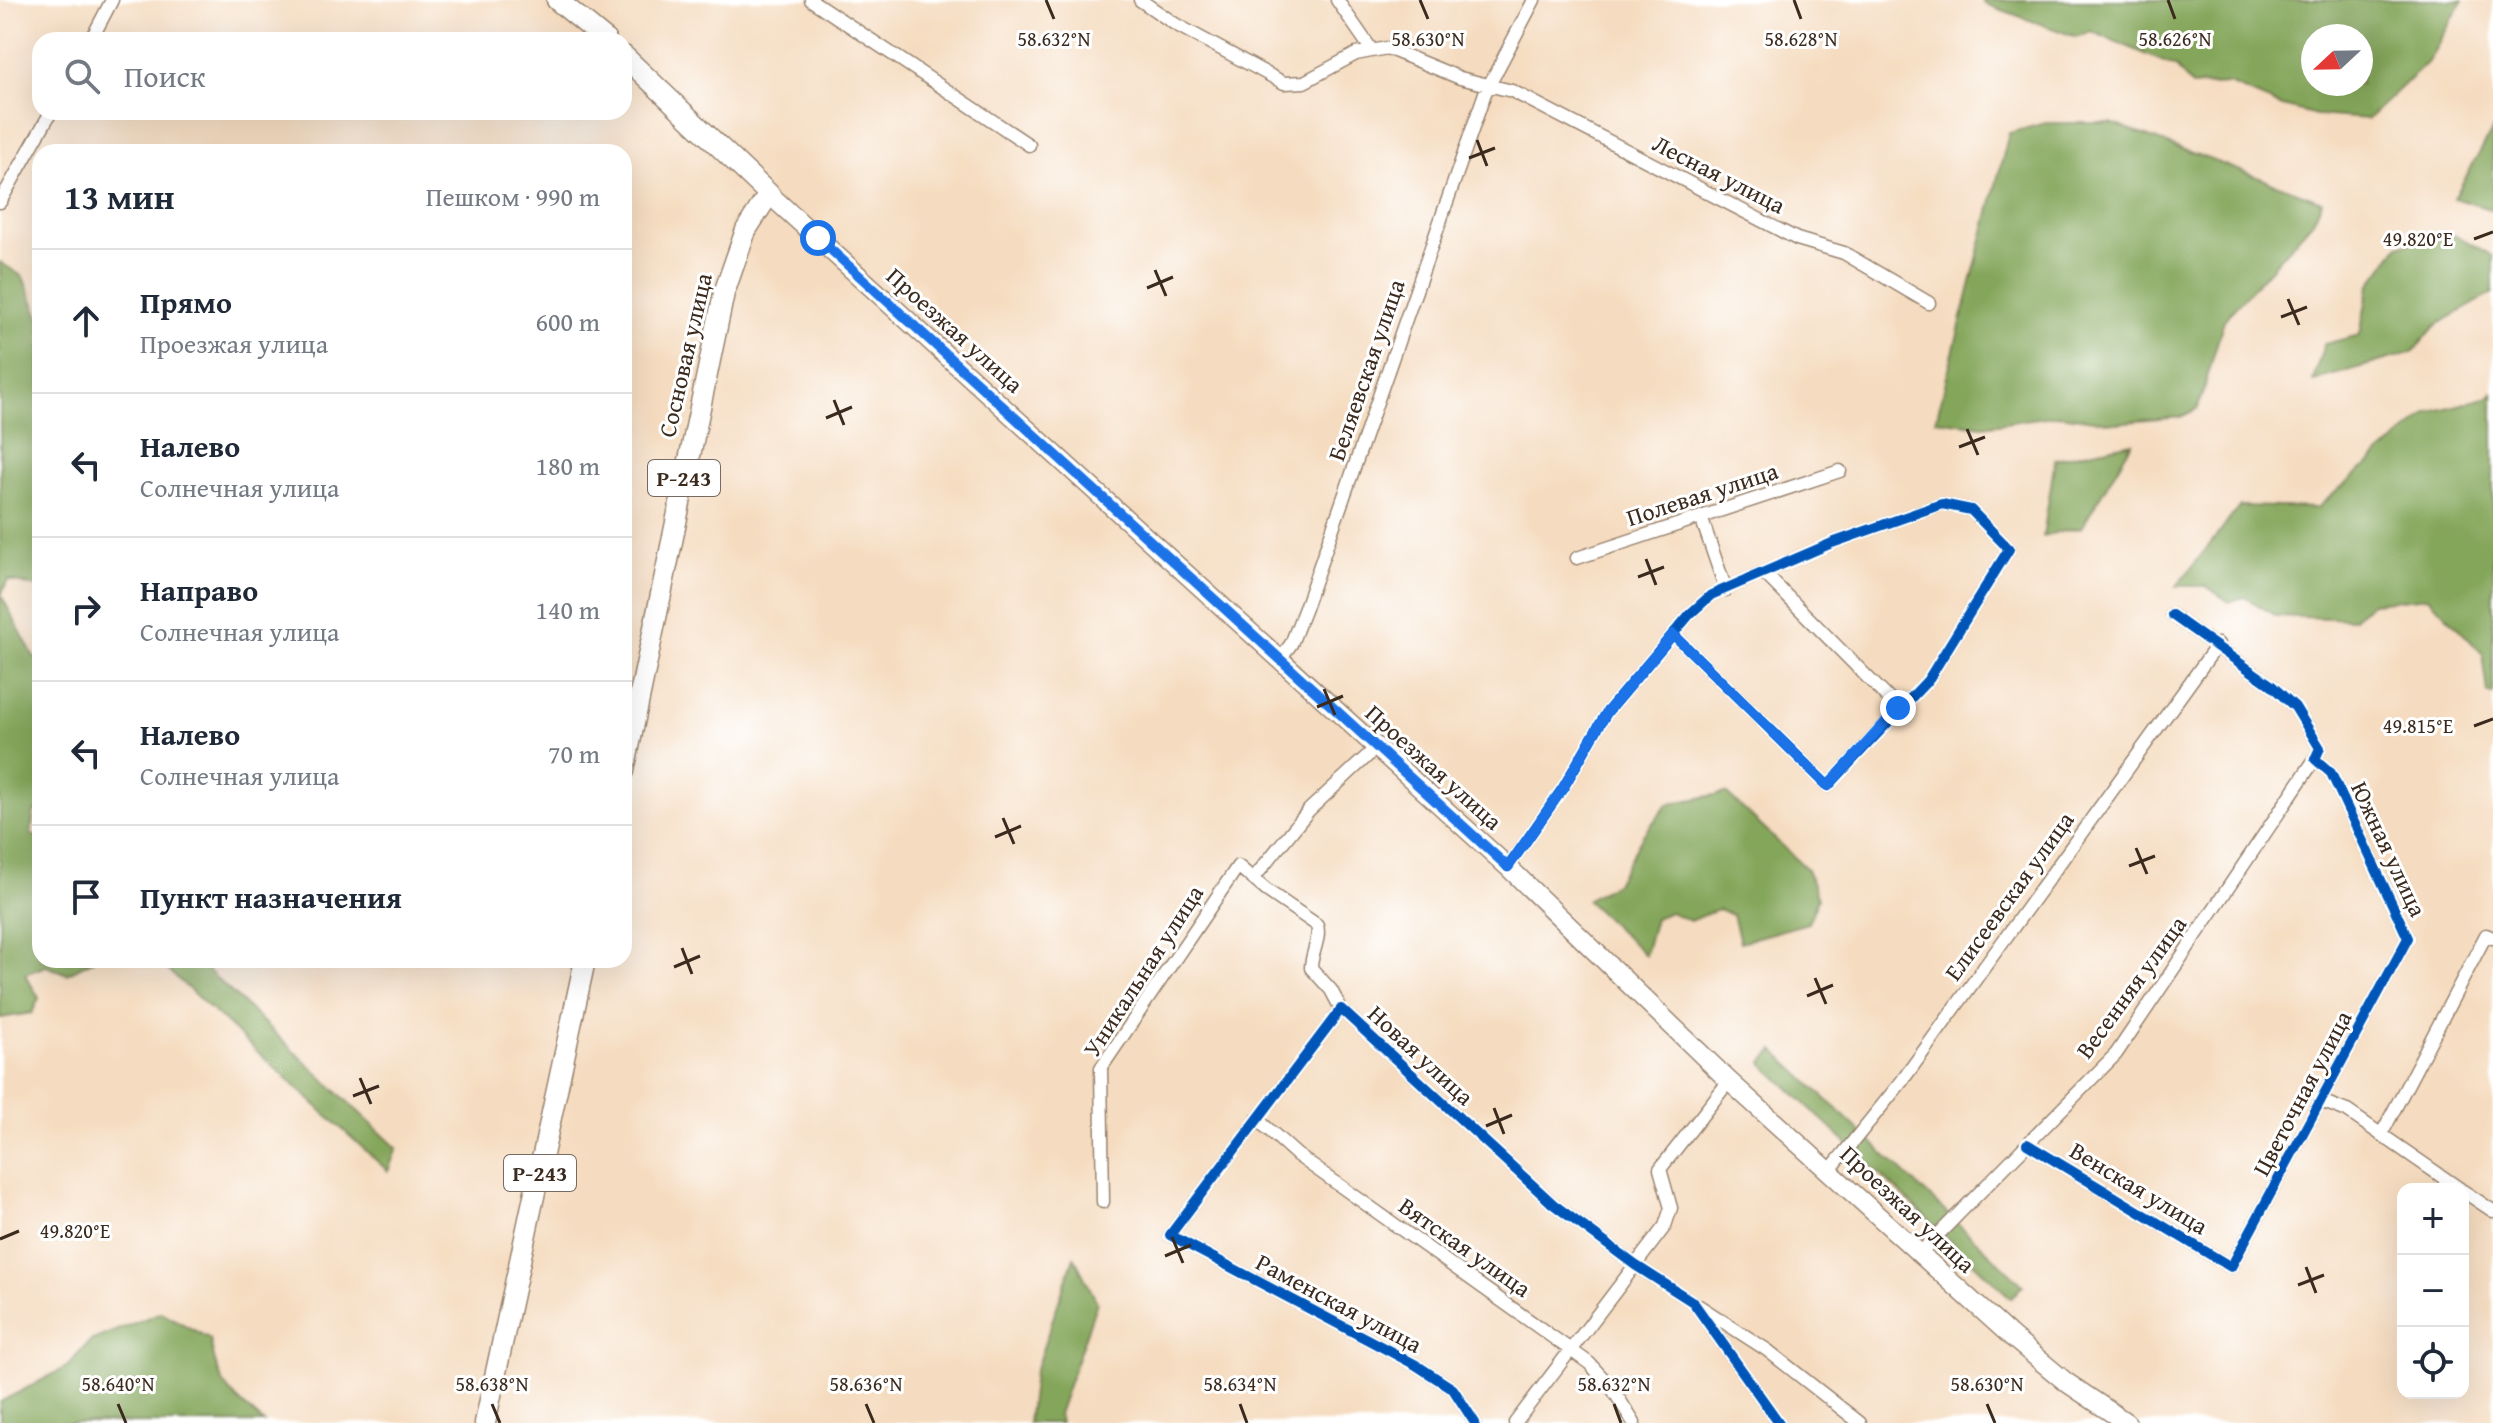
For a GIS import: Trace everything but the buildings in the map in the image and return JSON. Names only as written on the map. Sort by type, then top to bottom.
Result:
[{"type":"highway","points":[[557,0],[596,32]]},
{"type":"highway","points":[[632,64],[769,194]]},
{"type":"highway","name":"Сосновая улица","points":[[632,733],[724,293],[746,230],[769,194]]},
{"type":"highway","name":"Р-243","points":[[485,1423],[583,968]]},
{"type":"main road","name":"Проезжая улица","points":[[769,194],[1508,867],[1729,1081],[2013,1338],[2066,1382],[2127,1423]]},
{"type":"street","points":[[95,32],[112,0]]},
{"type":"street","points":[[811,0],[1029,145]]},
{"type":"street","points":[[1140,0],[1155,5],[1269,77],[1294,85],[1371,49],[1337,0]]},
{"type":"street","name":"Беляевская улица","points":[[1280,659],[1291,644],[1305,608],[1487,88],[1534,0]]},
{"type":"street","name":"Лесная улица","points":[[1371,49],[1400,51],[1487,88],[1512,91],[1797,239],[1844,253],[1929,303]]},
{"type":"street","points":[[33,144],[46,120]]},
{"type":"street","points":[[0,202],[32,146]]},
{"type":"street","name":"Полевая улица","points":[[1577,558],[1840,471]]},
{"type":"street","points":[[1508,867],[1563,788],[1607,712],[1673,634],[1711,595],[1832,543],[1942,504],[1971,510],[2009,549],[1928,680],[1898,708],[1828,786],[1673,634]]},
{"type":"street","points":[[1701,517],[1726,590]]},
{"type":"street","points":[[1764,573],[1898,708]]},
{"type":"street","name":"Южная улица","points":[[2172,615],[2218,644],[2295,707],[2320,748],[2315,759],[2331,773],[2408,938]]},
{"type":"street","name":"Елисеевская улица","points":[[1830,1170],[1902,1081],[2218,644]]},
{"type":"street","points":[[1341,1009],[1331,990],[1311,968],[1311,957],[1320,933],[1317,925],[1253,879],[1309,810],[1377,747]]},
{"type":"street","name":"Весенняя улица","points":[[1921,1252],[2116,1054],[2315,759]]},
{"type":"street","name":"Уникальная улица","points":[[1103,1202],[1101,1068],[1238,866],[1253,879]]},
{"type":"street","points":[[2381,1135],[2490,936]]},
{"type":"street","name":"Цветочная улица","points":[[2231,1267],[2408,938]]},
{"type":"street","name":"Новая улица","points":[[1170,1235],[1341,1009],[1553,1204],[1635,1265],[1693,1302],[1779,1423]]},
{"type":"street","points":[[1515,1423],[1671,1216],[1660,1169],[1729,1081]]},
{"type":"street","points":[[2321,1101],[2347,1111],[2452,1183]]},
{"type":"street","name":"Вятская улица","points":[[1257,1119],[1297,1155],[1569,1348],[1612,1388],[1634,1423]]},
{"type":"street","name":"Венская улица","points":[[2027,1144],[2231,1267]]},
{"type":"street","points":[[2469,1195],[2493,1211]]},
{"type":"street","name":"Раменская улица","points":[[1170,1235],[1416,1365],[1453,1389],[1475,1423]]},
{"type":"street","points":[[1693,1302],[1767,1350],[1860,1423]]},
{"type":"green space","points":[[1983,0],[2463,0],[2428,62],[2368,119],[2316,115],[2279,105],[2229,84],[2192,86],[2176,67],[2091,31],[2076,37],[1983,3]]},
{"type":"green space","points":[[2045,123],[2111,123],[2322,201],[2313,221],[2224,320],[2198,408],[2181,417],[2115,423],[2059,415],[1983,426],[1936,420],[2009,133]]},
{"type":"green space","points":[[2493,129],[2493,210],[2454,198]]},
{"type":"green space","points":[[2456,235],[2493,256],[2493,293],[2435,326],[2413,352],[2313,381],[2324,344],[2360,335],[2369,286],[2399,245]]},
{"type":"green space","points":[[0,262],[23,277],[32,299],[32,586],[8,580],[1,595],[32,653],[32,968],[41,968],[25,974],[39,998],[32,1013],[0,1018]]},
{"type":"green space","points":[[2493,392],[2493,694],[2488,694],[2483,654],[2428,597],[2372,603],[2353,619],[2277,616],[2244,597],[2229,602],[2206,586],[2177,586],[2240,506],[2317,508],[2428,413],[2489,397]]},
{"type":"green space","points":[[2132,443],[2082,527],[2043,536],[2055,459]]},
{"type":"green space","points":[[1726,793],[1807,869],[1818,898],[1808,923],[1740,942],[1733,915],[1718,909],[1690,921],[1670,912],[1655,918],[1645,955],[1586,900],[1616,883],[1643,835],[1668,804]]},
{"type":"green space","points":[[51,968],[79,968],[67,974]]},
{"type":"green space","points":[[166,968],[206,968],[397,1148],[388,1171]]},
{"type":"green space","points":[[1774,1050],[2023,1285],[2011,1298],[1762,1063]]},
{"type":"green space","points":[[1074,1257],[1097,1302],[1058,1414],[1060,1423],[1028,1423],[1034,1374]]},
{"type":"green space","points":[[161,1312],[210,1339],[221,1378],[242,1404],[264,1423],[0,1423],[0,1402],[67,1367],[90,1341]]},
{"type":"cycle path","points":[[1508,867],[1563,788],[1607,712],[1690,614],[1711,595],[1832,543],[1942,504],[1971,510],[2009,549],[1928,680],[1828,786],[1673,634]]},
{"type":"cycle path","points":[[2027,1144],[2231,1267],[2408,938],[2331,773],[2315,759],[2320,748],[2295,707],[2271,685],[2172,615]]},
{"type":"cycle path","points":[[1475,1423],[1453,1389],[1416,1365],[1170,1235],[1341,1009],[1553,1204],[1635,1265],[1693,1302],[1779,1423]]},
{"type":"route","points":[[818,238],[1508,867],[1563,788],[1607,712],[1673,634],[1828,786],[1898,708]]}]
